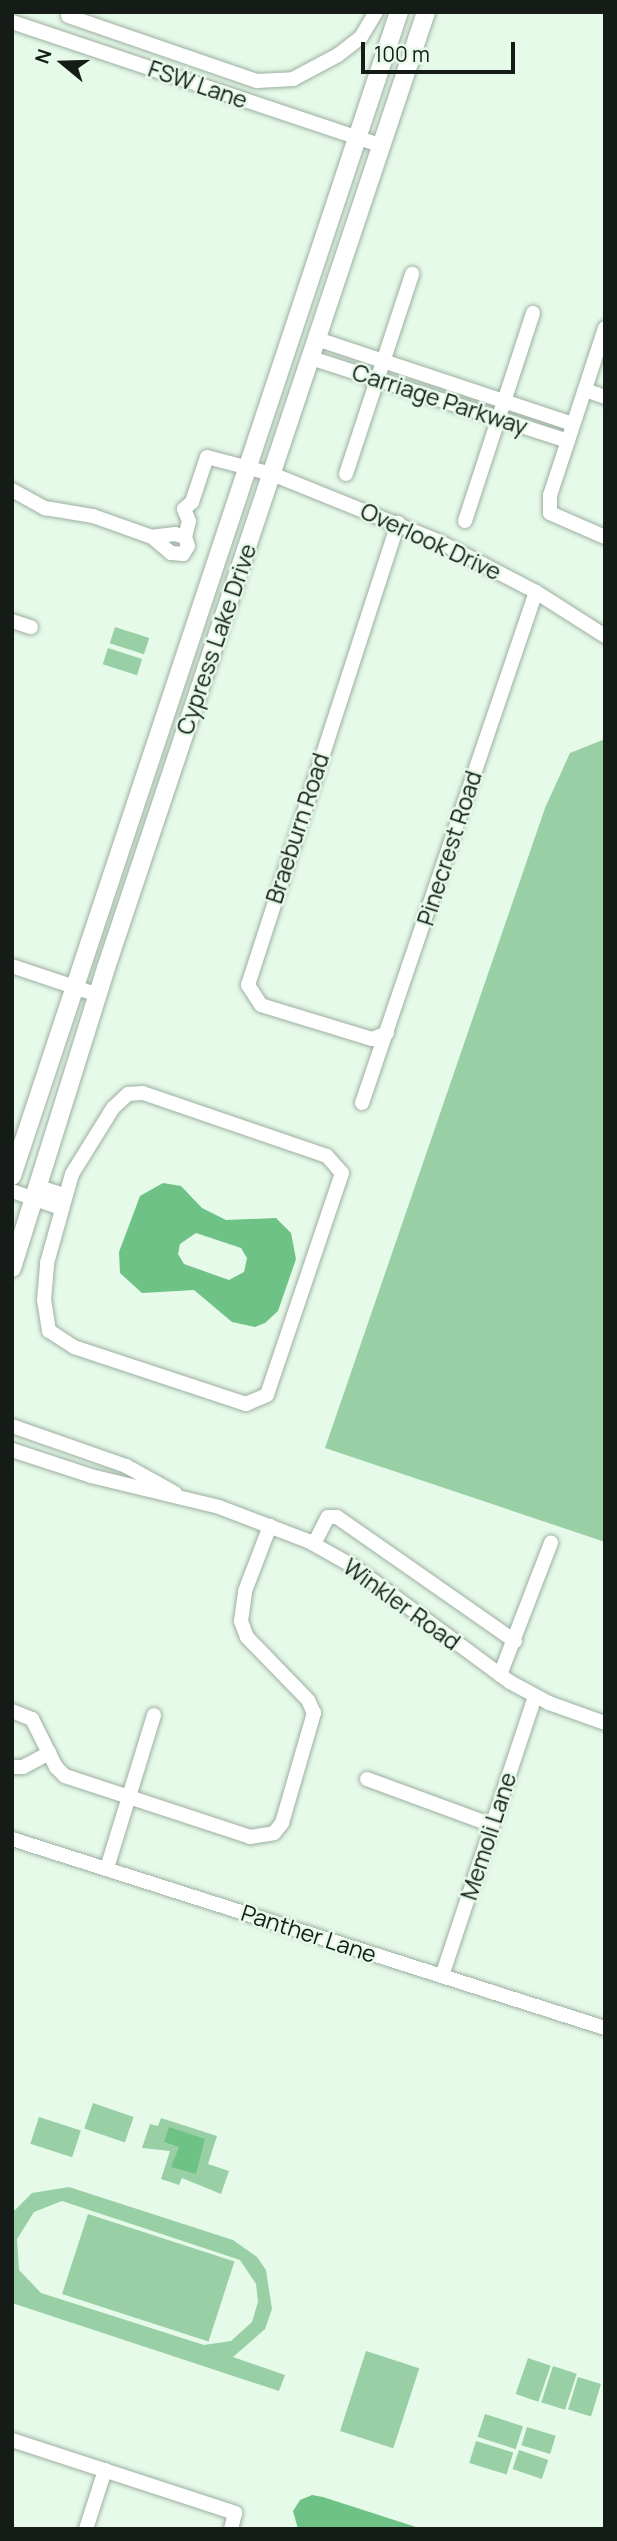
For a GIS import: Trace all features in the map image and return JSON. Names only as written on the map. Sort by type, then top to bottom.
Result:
[{"type":"main road","name":"Cypress Lake Drive","points":[[12,1175],[160,722],[399,12]]},
{"type":"main road","name":"Cypress Lake Drive","points":[[12,1268],[185,731],[426,12]]},
{"type":"street","points":[[68,16],[257,81],[293,79],[361,37],[376,12]]},
{"type":"street","name":"FSW Lane","points":[[22,20],[160,72],[383,146]]},
{"type":"street","points":[[160,72],[167,51]]},
{"type":"street","points":[[346,474],[412,274]]},
{"type":"street","points":[[465,521],[533,313]]},
{"type":"street","points":[[605,328],[550,495],[550,513],[605,537]]},
{"type":"street","name":"Carriage Parkway","points":[[317,339],[573,424]]},
{"type":"street","name":"Carriage Parkway","points":[[311,358],[568,441]]},
{"type":"street","points":[[584,390],[605,397]]},
{"type":"street","name":"Overlook Drive","points":[[12,489],[45,508],[93,516],[152,537],[185,537],[189,521],[184,509],[192,502],[207,457],[247,470],[272,474],[398,523],[536,592],[605,636]]},
{"type":"street","name":"Braeburn Road","points":[[387,1033],[372,1039],[261,1004],[248,985],[398,523]]},
{"type":"street","name":"Pinecrest Road","points":[[362,1103],[536,592]]},
{"type":"street","points":[[12,621],[31,627]]},
{"type":"street","points":[[160,722],[185,731]]},
{"type":"street","points":[[12,966],[98,995]]},
{"type":"street","points":[[143,1093],[337,1163],[342,1173],[267,1395],[246,1404],[74,1347],[49,1331],[44,1300],[47,1263],[64,1202],[72,1174],[113,1108],[128,1094],[143,1093]]},
{"type":"street","points":[[12,1191],[37,1193],[64,1202]]},
{"type":"street","name":"Winkler Road","points":[[12,1426],[126,1466],[192,1502]]},
{"type":"street","name":"Winkler Road","points":[[12,1450],[91,1476],[270,1525],[314,1544],[353,1566],[500,1675],[535,1696],[605,1723]]},
{"type":"street","points":[[314,1544],[328,1517],[337,1517],[515,1641]]},
{"type":"street","points":[[12,1711],[32,1719],[65,1776],[256,1839],[274,1833],[282,1823],[314,1713],[308,1700],[247,1637],[241,1621],[245,1591],[270,1525]]},
{"type":"street","points":[[500,1675],[551,1543]]},
{"type":"street","name":"Memoli Lane","points":[[442,1976],[535,1696]]},
{"type":"street","points":[[107,1868],[154,1715]]},
{"type":"street","points":[[12,1767],[50,1753]]},
{"type":"street","points":[[367,1779],[492,1825]]},
{"type":"street","name":"Panther Lane","points":[[12,1839],[605,2028]]},
{"type":"street","points":[[12,2440],[235,2513],[232,2529]]},
{"type":"street","points":[[86,2529],[105,2470]]},
{"type":"shaded area","points":[[115,627],[149,638],[144,654],[110,643]]},
{"type":"shaded area","points":[[108,648],[142,659],[137,675],[103,664]]},
{"type":"shaded area","points":[[605,739],[605,1542],[325,1448],[545,808],[570,753]]},
{"type":"shaded area","points":[[163,1183],[181,1186],[202,1208],[226,1220],[276,1218],[291,1233],[296,1259],[278,1311],[265,1323],[255,1327],[232,1322],[194,1290],[142,1293],[120,1273],[119,1252],[140,1196]],"holes":[[[196,1233],[241,1248],[247,1258],[244,1272],[229,1280],[184,1264],[178,1254],[180,1244]]]},
{"type":"shaded area","points":[[93,2103],[134,2117],[125,2143],[84,2129]]},
{"type":"shaded area","points":[[39,2117],[81,2131],[72,2157],[30,2144]]},
{"type":"shaded area","points":[[161,2118],[217,2136],[208,2164],[229,2171],[221,2194],[182,2178],[179,2185],[161,2179],[170,2151],[142,2148],[150,2124],[158,2126]]},
{"type":"shaded area","points":[[169,2127],[205,2139],[196,2174],[171,2167],[179,2147],[164,2142]]},
{"type":"shaded area","points":[[69,2187],[233,2240],[257,2257],[266,2270],[272,2309],[265,2329],[233,2357],[285,2375],[279,2391],[12,2303],[12,2213],[32,2193]],"holes":[[[62,2201],[240,2260],[256,2284],[258,2302],[252,2322],[231,2341],[204,2345],[41,2293],[19,2270],[17,2239],[34,2212]]]},
{"type":"shaded area","points":[[88,2214],[234,2262],[209,2341],[62,2294]]},
{"type":"shaded area","points":[[366,2351],[419,2368],[393,2448],[340,2431]]},
{"type":"shaded area","points":[[528,2358],[551,2366],[538,2402],[516,2394]]},
{"type":"shaded area","points":[[553,2366],[577,2374],[565,2410],[541,2402]]},
{"type":"shaded area","points":[[578,2377],[601,2384],[591,2417],[568,2410]]},
{"type":"shaded area","points":[[485,2414],[523,2426],[516,2449],[478,2437]]},
{"type":"shaded area","points":[[527,2427],[556,2436],[550,2454],[521,2445]]},
{"type":"shaded area","points":[[476,2441],[513,2452],[507,2474],[469,2463]]},
{"type":"shaded area","points":[[519,2450],[548,2460],[542,2479],[512,2469]]},
{"type":"shaded area","points":[[312,2495],[422,2529],[298,2529],[293,2511],[300,2500]]}]
